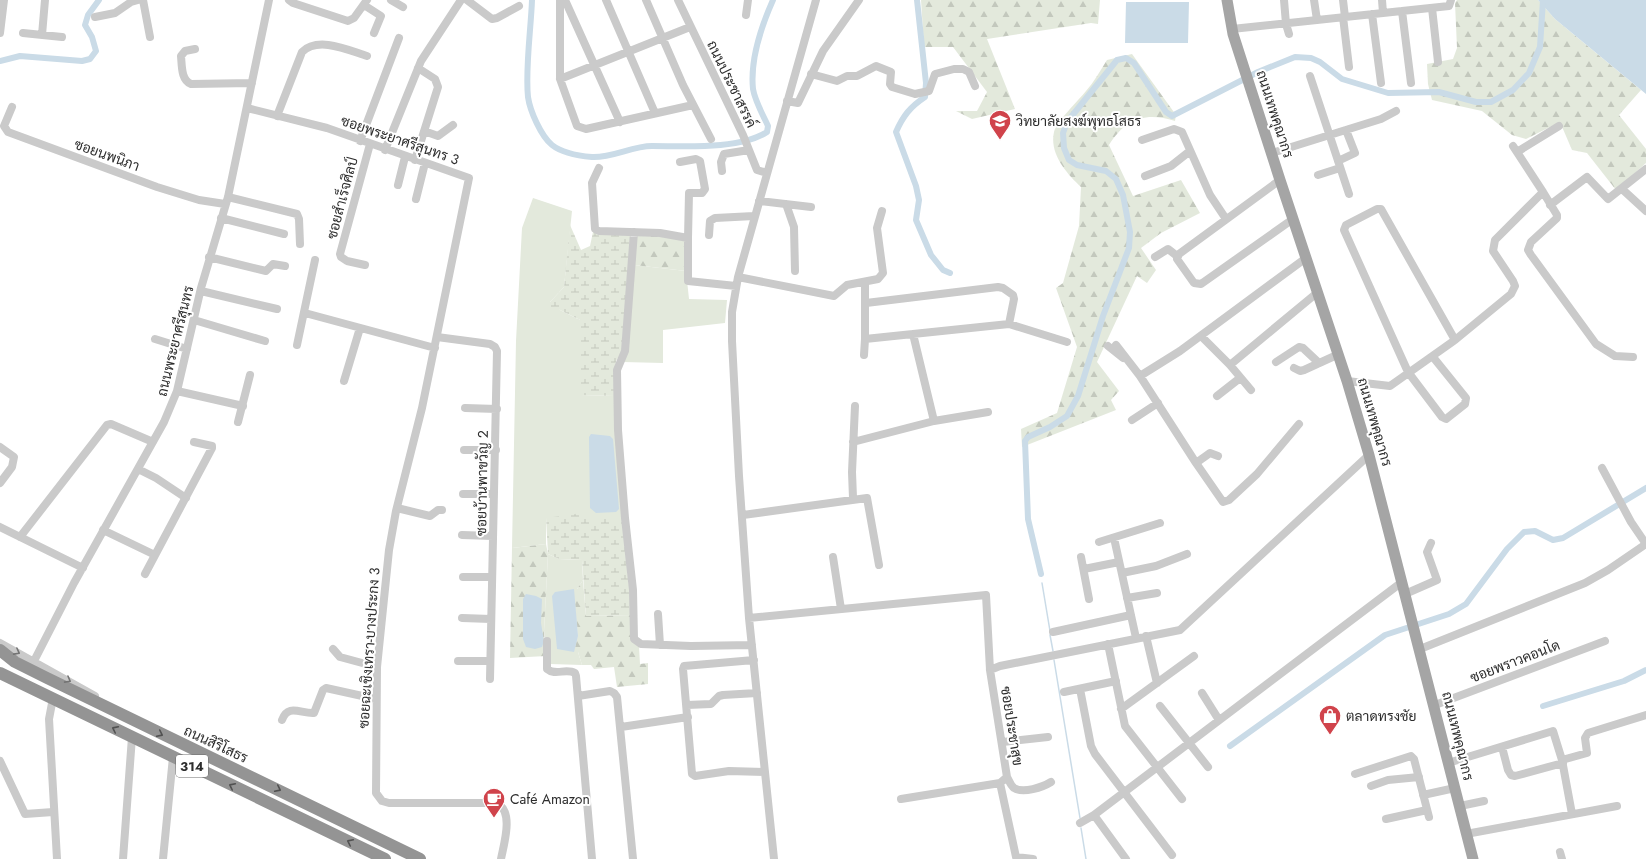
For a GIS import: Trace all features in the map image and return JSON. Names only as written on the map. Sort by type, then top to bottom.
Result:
[{"type":"highway","points":[[0,650],[15,662]]},
{"type":"highway","name":"ถนนสิริโสธร","points":[[15,662],[125,717],[420,859]]},
{"type":"highway","name":"314","points":[[0,673],[385,859]]},
{"type":"main road","name":"ถนนเทพคุณากร","points":[[1227,0],[1232,29],[1280,180],[1339,354],[1369,455],[1435,705],[1448,763],[1473,859]]},
{"type":"main road","name":"ถนนสิริโสธร","points":[[0,656],[15,662]]},
{"type":"street","points":[[0,33],[4,0]]},
{"type":"street","points":[[42,35],[45,0]]},
{"type":"street","points":[[95,17],[115,13],[131,2],[138,0]]},
{"type":"street","points":[[143,0],[150,37]]},
{"type":"street","name":"ถนนพระยาศรีสุนทร","points":[[34,661],[82,568],[153,442],[172,405],[177,391],[200,291],[226,200],[269,0]]},
{"type":"street","points":[[289,0],[293,3],[348,21],[354,18],[365,2],[381,16],[374,33]]},
{"type":"street","points":[[391,0],[403,6]]},
{"type":"street","points":[[385,150],[425,54],[461,0]]},
{"type":"street","points":[[467,0],[492,19],[518,6]]},
{"type":"street","points":[[560,0],[560,79],[577,126],[586,129],[693,105]]},
{"type":"street","points":[[565,0],[620,122]]},
{"type":"street","points":[[606,0],[629,51],[654,113]]},
{"type":"street","points":[[646,0],[693,105],[711,139]]},
{"type":"street","name":"ถนนประชาสรรค์","points":[[678,0],[743,135],[757,170],[767,173]]},
{"type":"street","points":[[746,15],[748,0]]},
{"type":"street","points":[[774,859],[749,618],[732,322],[738,276],[816,0]]},
{"type":"street","points":[[787,101],[798,103],[826,46],[859,0]]},
{"type":"street","points":[[1284,0],[1286,24],[1289,34]]},
{"type":"street","points":[[1314,0],[1317,20]]},
{"type":"street","points":[[1343,0],[1349,67]]},
{"type":"street","points":[[1382,0],[1383,13]]},
{"type":"street","points":[[1416,0],[1417,9]]},
{"type":"street","points":[[1232,29],[1449,6],[1451,0]]},
{"type":"street","points":[[1432,8],[1438,62]]},
{"type":"street","points":[[1402,11],[1411,83]]},
{"type":"street","points":[[1372,14],[1381,83]]},
{"type":"street","points":[[560,79],[690,27]]},
{"type":"street","points":[[23,33],[62,37]]},
{"type":"street","points":[[360,141],[399,38]]},
{"type":"street","points":[[277,116],[302,52],[307,47],[316,44],[325,45],[367,56]]},
{"type":"street","points":[[195,49],[185,51],[181,56],[184,77],[187,82],[191,84],[252,83]]},
{"type":"street","points":[[811,74],[837,81],[847,76],[857,76],[876,66],[891,72],[890,84],[892,88],[915,94],[924,93],[930,90],[935,74],[954,69],[963,69],[969,72],[975,86]]},
{"type":"street","points":[[415,160],[438,87],[435,78],[418,68]]},
{"type":"street","points":[[1310,76],[1348,194]]},
{"type":"street","name":"ซอยนพนิภา","points":[[12,107],[4,126],[8,132],[157,187],[199,200],[226,200]]},
{"type":"street","name":"ซอยพระยาศรีสุนทร 3","points":[[247,108],[326,128],[405,157],[466,176],[470,180],[435,348]]},
{"type":"street","points":[[1272,153],[1381,119],[1396,111]]},
{"type":"street","points":[[424,131],[438,136],[453,125]]},
{"type":"street","points":[[1559,126],[1515,149],[1557,216],[1557,218],[1531,242],[1528,250],[1596,344],[1615,356],[1633,357]]},
{"type":"street","points":[[1142,140],[1174,130],[1182,132],[1210,195],[1226,219]]},
{"type":"street","points":[[1318,174],[1339,165],[1355,153],[1346,130]]},
{"type":"street","name":"ซอยสำเร็จศิลป์","points":[[365,266],[347,261],[341,257],[340,254],[370,144]]},
{"type":"street","points":[[722,171],[721,162],[724,154],[749,149]]},
{"type":"street","points":[[1145,176],[1171,166],[1190,151]]},
{"type":"street","points":[[398,184],[405,157]]},
{"type":"street","points":[[680,162],[696,159],[700,161],[705,189],[702,193],[689,193],[688,281],[736,286]]},
{"type":"street","points":[[416,199],[425,163]]},
{"type":"street","points":[[599,168],[592,182],[595,229],[600,232],[660,233],[688,238]]},
{"type":"street","points":[[1550,205],[1586,176],[1608,199],[1646,169]]},
{"type":"street","points":[[1177,256],[1280,180]]},
{"type":"street","points":[[1622,189],[1646,211]]},
{"type":"street","points":[[1347,381],[1387,386],[1433,357],[1514,290],[1513,281],[1493,251],[1492,246],[1495,240],[1542,192]]},
{"type":"street","points":[[226,200],[297,214],[300,219],[300,244]]},
{"type":"street","points":[[759,201],[811,207]]},
{"type":"street","points":[[786,204],[794,227],[795,271]]},
{"type":"street","points":[[1433,357],[1466,398],[1466,404],[1450,418],[1442,417],[1408,372],[1344,230],[1346,225],[1376,209],[1381,209],[1455,340]]},
{"type":"street","points":[[738,276],[834,296],[847,285],[878,279],[882,273],[877,228],[882,211]]},
{"type":"street","points":[[708,235],[710,221],[715,218],[754,216]]},
{"type":"street","points":[[221,218],[284,234]]},
{"type":"street","points":[[1155,257],[1168,249],[1177,256],[1177,259],[1194,283],[1201,284],[1293,219]]},
{"type":"street","points":[[634,232],[625,351],[617,370],[618,430],[625,518],[634,590],[634,639],[641,644],[660,645],[752,644]]},
{"type":"street","points":[[209,257],[266,271],[273,264],[285,266]]},
{"type":"street","points":[[1140,376],[1163,363],[1201,336],[1306,258]]},
{"type":"street","points":[[297,345],[315,260]]},
{"type":"street","points":[[864,355],[866,303],[865,284]]},
{"type":"street","points":[[866,303],[998,287],[1003,288],[1013,295],[1014,300],[1009,324]]},
{"type":"street","points":[[200,291],[277,309]]},
{"type":"street","points":[[1230,365],[1318,292]]},
{"type":"street","points":[[305,313],[435,348]]},
{"type":"street","points":[[194,320],[265,341]]},
{"type":"street","points":[[865,339],[1009,324],[1068,342]]},
{"type":"street","points":[[344,381],[360,328]]},
{"type":"street","points":[[913,334],[934,421]]},
{"type":"street","points":[[1201,336],[1230,365],[1251,390]]},
{"type":"street","name":"ซอยบ้านพาขวัญ 2","points":[[437,337],[490,344],[495,347],[497,351],[497,409],[490,679]]},
{"type":"street","points":[[155,339],[187,349]]},
{"type":"street","points":[[1116,345],[1140,376],[1221,501],[1225,502],[1257,474],[1299,424]]},
{"type":"street","points":[[1108,346],[1123,358],[1126,357]]},
{"type":"street","points":[[1276,362],[1299,347],[1303,348],[1319,363]]},
{"type":"street","name":"ซอยฉะเชิงเทรา-บางประกง 3","points":[[435,348],[397,508],[389,550],[377,667],[376,793],[378,798],[389,803],[497,803],[502,806],[506,813],[506,830],[501,859]]},
{"type":"street","points":[[1294,368],[1300,371],[1339,354]]},
{"type":"street","points":[[238,422],[250,375]]},
{"type":"street","points":[[1217,396],[1240,378]]},
{"type":"street","points":[[177,391],[243,406]]},
{"type":"street","points":[[1132,420],[1158,403]]},
{"type":"street","points":[[853,498],[853,442],[855,406]]},
{"type":"street","points":[[465,408],[497,409]]},
{"type":"street","points":[[853,442],[934,421],[988,412]]},
{"type":"street","points":[[20,537],[107,424],[111,424],[153,442]]},
{"type":"street","points":[[145,574],[212,448],[212,446],[194,442]]},
{"type":"street","points":[[0,447],[14,457],[12,467],[0,483]]},
{"type":"street","points":[[464,450],[496,450]]},
{"type":"street","points":[[1196,463],[1210,453],[1218,456]]},
{"type":"street","points":[[990,670],[1000,666],[1146,636],[1173,632],[1184,627],[1369,455]]},
{"type":"street","points":[[1420,649],[1585,583],[1608,570],[1646,544],[1630,522],[1602,468]]},
{"type":"street","points":[[138,469],[156,478],[186,498]]},
{"type":"street","points":[[463,494],[494,494]]},
{"type":"street","points":[[743,515],[865,497],[868,499],[879,565]]},
{"type":"street","points":[[397,508],[430,516],[438,510],[442,510]]},
{"type":"street","points":[[1099,542],[1160,523]]},
{"type":"street","points":[[0,527],[82,568]]},
{"type":"street","points":[[103,530],[155,555]]},
{"type":"street","points":[[462,535],[493,536]]},
{"type":"street","points":[[1114,538],[1136,638]]},
{"type":"street","points":[[1405,594],[1437,580],[1427,552],[1431,543]]},
{"type":"street","points":[[1122,573],[1156,566],[1187,554]]},
{"type":"street","points":[[749,618],[841,609],[832,557]]},
{"type":"street","points":[[1081,557],[1088,599]]},
{"type":"street","points":[[1084,569],[1119,562]]},
{"type":"street","points":[[463,577],[492,577]]},
{"type":"street","points":[[1080,823],[1094,815],[1125,792],[1402,582]]},
{"type":"street","points":[[1128,598],[1157,593]]},
{"type":"street","name":"ซอยประชาสุข","points":[[841,609],[986,595],[990,670],[1003,742],[1007,777],[1000,782],[900,799]]},
{"type":"street","points":[[658,614],[660,645]]},
{"type":"street","points":[[1053,632],[1131,615]]},
{"type":"street","points":[[462,618],[491,619]]},
{"type":"street","points":[[1146,636],[1156,683]]},
{"type":"street","points":[[547,641],[547,669],[553,672],[571,671],[575,673],[592,859]]},
{"type":"street","name":"ซอยพราวคอนโด","points":[[1435,705],[1605,641]]},
{"type":"street","points":[[0,643],[112,705],[125,717]]},
{"type":"street","points":[[1108,644],[1121,709],[1128,732],[1158,767],[1182,799]]},
{"type":"street","points":[[333,649],[340,657],[377,667]]},
{"type":"street","points":[[1121,709],[1194,656]]},
{"type":"street","points":[[754,660],[684,666],[693,776],[729,771],[765,772]]},
{"type":"street","points":[[458,661],[490,661]]},
{"type":"street","points":[[1064,692],[1116,682]]},
{"type":"street","points":[[282,720],[286,712],[290,710],[314,713],[323,690],[326,688],[376,699]]},
{"type":"street","points":[[1080,689],[1091,746],[1095,754],[1172,855]]},
{"type":"street","points":[[578,696],[610,691],[618,697],[633,859]]},
{"type":"street","points":[[687,705],[711,704],[719,696],[723,695],[757,693]]},
{"type":"street","points":[[1202,694],[1219,720]]},
{"type":"street","points":[[53,698],[49,719],[53,812],[57,859]]},
{"type":"street","points":[[1160,706],[1208,767]]},
{"type":"street","points":[[1502,747],[1508,770],[1511,775],[1515,776],[1563,762],[1587,753],[1586,738],[1588,733],[1646,715]]},
{"type":"street","points":[[620,727],[688,717]]},
{"type":"street","points":[[1448,763],[1553,731],[1563,762],[1572,814]]},
{"type":"street","points":[[123,859],[132,737]]},
{"type":"street","points":[[1003,742],[1048,737]]},
{"type":"street","points":[[1355,774],[1410,756],[1414,759],[1428,814],[1386,819]]},
{"type":"street","points":[[163,859],[173,757]]},
{"type":"street","points":[[0,761],[25,814],[53,812]]},
{"type":"street","points":[[1007,777],[1012,786],[1019,789],[1041,788],[1052,782]]},
{"type":"street","points":[[1371,786],[1388,780],[1419,777]]},
{"type":"street","name":"ซอยประชาสุข","points":[[1000,782],[1016,857],[1033,859]]},
{"type":"street","points":[[1423,795],[1455,788]]},
{"type":"street","points":[[1460,806],[1484,801]]},
{"type":"street","points":[[1466,834],[1617,806]]},
{"type":"street","points":[[1094,815],[1126,859]]},
{"type":"green space","points":[[921,0],[1100,0],[1098,24],[1091,23],[987,39],[1015,109],[972,119],[956,111],[977,111],[987,92],[953,47],[924,47]]},
{"type":"green space","points":[[1457,0],[1538,0],[1555,19],[1641,90],[1619,115],[1646,149],[1646,163],[1616,190],[1587,153],[1572,150],[1560,122],[1526,139],[1512,135],[1482,111],[1432,100],[1428,84],[1427,64],[1453,59],[1457,48],[1455,3]]},
{"type":"green space","points":[[1132,54],[1176,115],[1175,121],[1155,117],[1138,120],[1130,123],[1122,129],[1109,145],[1133,196],[1181,180],[1200,213],[1161,233],[1141,248],[1156,270],[1147,283],[1137,276],[1097,362],[1119,391],[1111,400],[1116,410],[1022,447],[1021,429],[1057,413],[1077,347],[1056,288],[1063,283],[1079,226],[1081,187],[1060,163],[1054,148],[1054,132],[1063,117],[1092,84],[1107,60]]},
{"type":"green space","points":[[533,198],[572,211],[564,287],[550,302],[560,310],[580,320],[581,395],[614,396],[622,518],[546,518],[546,544],[512,548],[516,341],[522,228]]},
{"type":"green space","points":[[570,225],[581,250],[590,246],[593,232],[631,234],[622,352],[616,361],[614,396],[580,395],[580,320],[560,310],[549,307],[550,302],[564,287]]},
{"type":"green space","points":[[637,234],[657,234],[686,241],[686,271],[634,265]]},
{"type":"green space","points":[[634,265],[686,271],[689,299],[727,300],[725,323],[663,330],[663,363],[623,362]]},
{"type":"green space","points":[[582,513],[584,518],[622,518],[632,615],[586,616],[582,560],[559,559],[548,554],[546,518]]},
{"type":"green space","points":[[546,544],[548,554],[544,631],[546,656],[510,658],[512,548]]},
{"type":"green space","points":[[548,554],[559,559],[582,560],[583,580],[577,589],[578,652],[582,665],[550,664],[544,631]]},
{"type":"green space","points":[[583,580],[586,616],[632,615],[639,646],[640,664],[648,663],[648,684],[617,687],[614,667],[594,669],[591,665],[582,665],[578,652],[574,652],[578,636],[574,589],[577,589]]},
{"type":"water","points":[[1538,0],[1646,0],[1646,94],[1555,19]]},
{"type":"water","points":[[1126,2],[1189,2],[1188,43],[1125,43]]},
{"type":"water","points":[[591,434],[610,436],[613,439],[619,509],[616,512],[596,513],[590,508],[589,437]]},
{"type":"water","points":[[574,589],[578,636],[574,652],[557,649],[552,596],[555,592]]},
{"type":"water","points":[[526,594],[542,599],[541,623],[544,641],[542,647],[535,649],[526,647],[523,639],[523,599]]},
{"type":"waterway","points":[[0,61],[20,56],[82,61],[90,59],[96,51],[92,37],[85,25],[88,15],[99,0]]},
{"type":"waterway","points":[[532,0],[527,86],[529,103],[540,130],[552,145],[566,152],[592,157],[607,156],[637,148],[652,146],[711,146],[742,142],[756,138],[767,132],[768,126],[754,94],[753,67],[757,44],[764,21],[773,0]]},
{"type":"waterway","points":[[917,0],[926,83],[925,97],[915,104],[908,112],[901,121],[896,132],[916,186],[919,200],[916,220],[931,255],[943,270],[950,273]]},
{"type":"waterway","points":[[1041,574],[1028,519],[1025,441],[1028,437],[1050,427],[1067,416],[1078,396],[1103,316],[1129,248],[1130,232],[1123,195],[1116,179],[1106,171],[1077,165],[1069,160],[1064,148],[1063,133],[1067,122],[1117,60],[1126,58],[1134,63],[1166,112],[1172,116],[1258,72],[1295,57],[1311,58],[1320,62],[1342,79],[1388,93],[1439,92],[1476,102],[1491,102],[1513,90],[1529,73],[1540,47],[1543,0]]},
{"type":"waterway","points":[[1230,746],[1385,635],[1449,614],[1466,604],[1507,549],[1524,532],[1535,531],[1553,540],[1563,538],[1646,488]]},
{"type":"waterway","points":[[1042,583],[1050,631]]},
{"type":"waterway","points":[[1050,635],[1053,651]]},
{"type":"waterway","points":[[1054,660],[1080,818]]},
{"type":"waterway","points":[[1543,706],[1624,681],[1646,670]]},
{"type":"waterway","points":[[1081,828],[1086,859]]},
{"type":"place","name":"วิทยาลัยสงฆ์พุทธโสธร","points":[[1000,140]]},
{"type":"place","name":"ตลาดทรงชัย","points":[[1330,736]]},
{"type":"place","name":"Café Amazon","points":[[494,818]]}]
